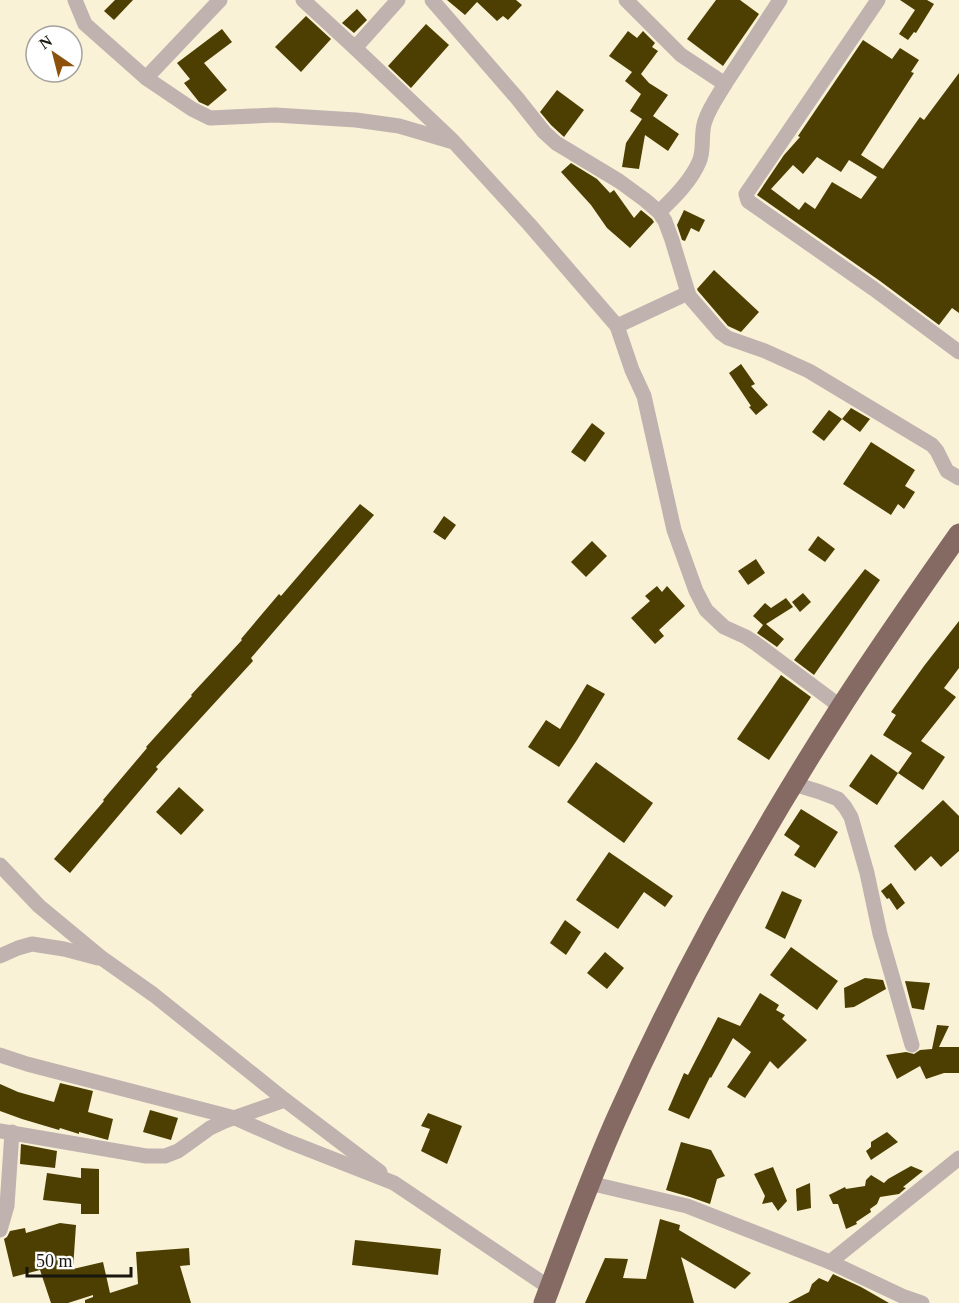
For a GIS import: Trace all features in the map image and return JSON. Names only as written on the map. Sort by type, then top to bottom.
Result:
[{"type":"highway","points":[[547,1295],[589,1182],[619,1113],[660,1025],[740,874],[841,707],[911,602],[957,542]]},
{"type":"street","points":[[75,0],[85,24],[146,78],[192,109],[210,118],[275,115],[356,120],[399,126],[453,141]]},
{"type":"street","points":[[146,78],[220,0]]},
{"type":"street","points":[[303,0],[453,141],[530,224],[617,326],[632,370],[644,396],[675,530],[696,591],[706,610],[724,627],[754,642],[841,707]]},
{"type":"street","points":[[355,48],[398,0]]},
{"type":"street","points":[[432,0],[544,132],[556,142],[619,181],[659,213],[665,221],[672,240],[688,293],[721,333],[728,338],[765,351],[809,371],[846,392],[932,445],[947,471],[959,478]]},
{"type":"street","points":[[626,0],[681,55],[725,84]]},
{"type":"street","points":[[659,213],[694,171],[703,151],[704,122],[725,84],[780,0]]},
{"type":"street","points":[[878,0],[746,194],[746,198],[959,352]]},
{"type":"street","points":[[617,326],[688,293]]},
{"type":"street","points":[[794,784],[838,799],[851,817],[867,873],[880,934],[912,1045]]},
{"type":"street","points":[[0,865],[39,906],[103,959],[154,995],[285,1100],[394,1183],[547,1295]]},
{"type":"street","points":[[0,956],[32,944],[103,959]]},
{"type":"street","points":[[0,1055],[235,1118],[394,1183]]},
{"type":"street","points":[[0,1230],[8,1206],[6,1132],[146,1156],[165,1156],[178,1151],[210,1128],[285,1100]]},
{"type":"street","points":[[830,1262],[959,1158]]},
{"type":"street","points":[[589,1182],[687,1206],[830,1262],[901,1300],[922,1303]]},
{"type":"building","points":[[115,0],[133,0],[114,20],[104,11]]},
{"type":"building","points":[[447,0],[516,0],[522,5],[508,20],[503,16],[497,21],[477,2],[465,15]]},
{"type":"building","points":[[716,0],[740,0],[759,14],[723,66],[687,39]]},
{"type":"building","points":[[900,0],[927,0],[934,4],[916,33],[914,32],[908,40],[899,34],[915,10]]},
{"type":"building","points":[[357,9],[367,20],[354,33],[342,23]]},
{"type":"building","points":[[306,16],[331,39],[301,72],[275,47]]},
{"type":"building","points":[[426,24],[449,45],[411,88],[388,66]]},
{"type":"building","points":[[222,29],[232,42],[204,63],[227,90],[208,106],[199,102],[184,83],[190,79],[177,63]]},
{"type":"building","points":[[628,31],[637,38],[643,31],[655,43],[652,47],[658,51],[641,74],[649,83],[668,95],[653,116],[679,134],[668,151],[645,135],[639,169],[622,167],[626,143],[642,119],[630,111],[641,94],[625,81],[632,72],[609,56]]},
{"type":"building","points":[[863,40],[892,59],[900,48],[919,60],[911,72],[914,73],[861,155],[883,169],[920,117],[924,120],[959,73],[959,313],[952,308],[939,325],[757,195],[784,155],[800,137],[798,136]],"holes":[[[817,157],[841,172],[849,160],[877,177],[861,199],[832,182],[815,209],[805,202],[799,210],[771,189],[793,165],[803,174]]]},
{"type":"building","points":[[557,90],[584,110],[564,137],[540,112]]},
{"type":"building","points":[[571,163],[597,179],[610,193],[614,190],[634,218],[641,210],[652,219],[654,222],[630,248],[607,228],[591,205],[561,172]]},
{"type":"building","points":[[684,210],[705,220],[699,232],[691,228],[685,241],[682,240],[677,225]]},
{"type":"building","points":[[714,270],[759,312],[741,332],[728,326],[697,289]]},
{"type":"building","points":[[741,364],[755,384],[751,386],[768,405],[756,415],[729,373]]},
{"type":"building","points":[[851,408],[870,419],[860,432],[842,419]]},
{"type":"building","points":[[829,410],[842,419],[824,441],[812,432]]},
{"type":"building","points":[[592,423],[605,433],[585,462],[571,452]]},
{"type":"building","points":[[871,442],[915,470],[905,486],[915,492],[904,509],[898,504],[891,515],[843,484]]},
{"type":"building","points":[[360,504],[374,515],[251,658],[253,661],[156,767],[158,769],[70,873],[54,859],[104,801],[146,747]]},
{"type":"building","points":[[444,516],[456,525],[445,540],[433,532]]},
{"type":"building","points":[[818,536],[835,549],[825,562],[808,550]]},
{"type":"building","points":[[592,541],[607,556],[586,577],[571,562]]},
{"type":"building","points":[[756,559],[765,573],[748,585],[738,571]]},
{"type":"building","points":[[865,569],[880,580],[814,675],[794,660]]},
{"type":"building","points":[[657,586],[662,592],[667,586],[685,606],[659,630],[664,636],[655,644],[631,618],[650,601],[645,596]]},
{"type":"building","points":[[803,593],[811,602],[800,612],[792,602]]},
{"type":"building","points":[[786,598],[793,607],[766,624],[784,639],[777,647],[757,633],[763,625],[753,616],[765,603],[771,608]]},
{"type":"building","points":[[959,621],[959,668],[944,688],[956,697],[921,741],[945,757],[923,790],[898,773],[912,753],[883,735],[896,715],[891,712]]},
{"type":"building","points":[[781,675],[811,697],[769,760],[737,739]]},
{"type":"building","points":[[587,684],[605,694],[559,767],[528,747],[546,720],[560,729]]},
{"type":"building","points":[[871,754],[898,773],[877,805],[849,786]]},
{"type":"building","points":[[596,762],[653,803],[624,843],[567,802]]},
{"type":"building","points":[[179,787],[204,810],[181,835],[156,812]]},
{"type":"building","points":[[943,800],[959,816],[959,851],[941,867],[931,856],[915,871],[894,846]]},
{"type":"building","points":[[801,809],[838,832],[815,868],[794,855],[800,846],[784,835]]},
{"type":"building","points":[[609,852],[673,896],[665,907],[644,892],[618,929],[576,900]]},
{"type":"building","points":[[891,883],[905,903],[897,910],[881,891]]},
{"type":"building","points":[[782,891],[802,900],[785,939],[765,928]]},
{"type":"building","points":[[565,920],[581,932],[566,955],[550,943]]},
{"type":"building","points":[[791,947],[838,981],[817,1010],[770,975]]},
{"type":"building","points":[[605,952],[624,968],[607,989],[587,973]]},
{"type":"building","points":[[865,978],[883,980],[886,989],[854,1007],[845,1008],[844,988]]},
{"type":"building","points":[[905,981],[930,983],[924,1010],[912,1008]]},
{"type":"building","points":[[760,993],[779,1005],[776,1010],[785,1015],[782,1019],[807,1040],[778,1069],[770,1061],[745,1098],[727,1087],[751,1052],[733,1038],[689,1119],[668,1110],[684,1073],[688,1075],[718,1017],[740,1026]]},
{"type":"building","points":[[937,1025],[949,1026],[939,1047],[959,1047],[959,1073],[944,1073],[926,1079],[920,1066],[897,1079],[886,1055],[906,1052],[914,1054],[920,1050],[932,1049]]},
{"type":"building","points":[[60,1083],[93,1091],[88,1112],[113,1119],[108,1140],[60,1128],[59,1130],[0,1111],[0,1084],[18,1092],[54,1102]]},
{"type":"building","points":[[150,1110],[178,1118],[171,1140],[143,1132]]},
{"type":"building","points":[[428,1113],[462,1126],[447,1164],[421,1151],[430,1129],[421,1126]]},
{"type":"building","points":[[887,1132],[898,1142],[871,1160],[866,1151],[871,1147],[871,1142]]},
{"type":"building","points":[[681,1142],[711,1150],[725,1176],[717,1179],[710,1204],[666,1190]]},
{"type":"building","points":[[21,1144],[57,1151],[55,1168],[20,1164]]},
{"type":"building","points":[[911,1166],[923,1171],[903,1187],[906,1188],[899,1194],[880,1197],[877,1204],[870,1209],[871,1212],[856,1222],[857,1224],[846,1229],[838,1204],[833,1204],[829,1195],[845,1187],[846,1189],[865,1186],[866,1180],[871,1175],[884,1183]]},
{"type":"building","points":[[773,1167],[787,1201],[778,1211],[772,1202],[762,1204],[765,1196],[754,1174]]},
{"type":"building","points":[[81,1168],[99,1169],[99,1214],[81,1214],[81,1204],[43,1200],[47,1173],[81,1178]]},
{"type":"building","points":[[810,1183],[811,1208],[797,1211],[796,1189]]},
{"type":"building","points":[[660,1219],[680,1225],[679,1230],[751,1273],[735,1289],[681,1257],[694,1303],[585,1303],[605,1258],[628,1259],[623,1278],[646,1279]]},
{"type":"building","points":[[60,1223],[76,1225],[73,1269],[103,1262],[110,1293],[138,1284],[136,1252],[189,1248],[190,1265],[180,1266],[191,1303],[85,1303],[85,1300],[93,1295],[68,1303],[51,1303],[40,1270],[13,1277],[4,1239],[10,1231],[25,1228],[26,1233]]},
{"type":"building","points":[[355,1240],[441,1249],[438,1275],[352,1265]]},
{"type":"building","points":[[833,1274],[889,1303],[788,1303],[809,1292],[812,1284],[819,1278],[828,1282]]}]
